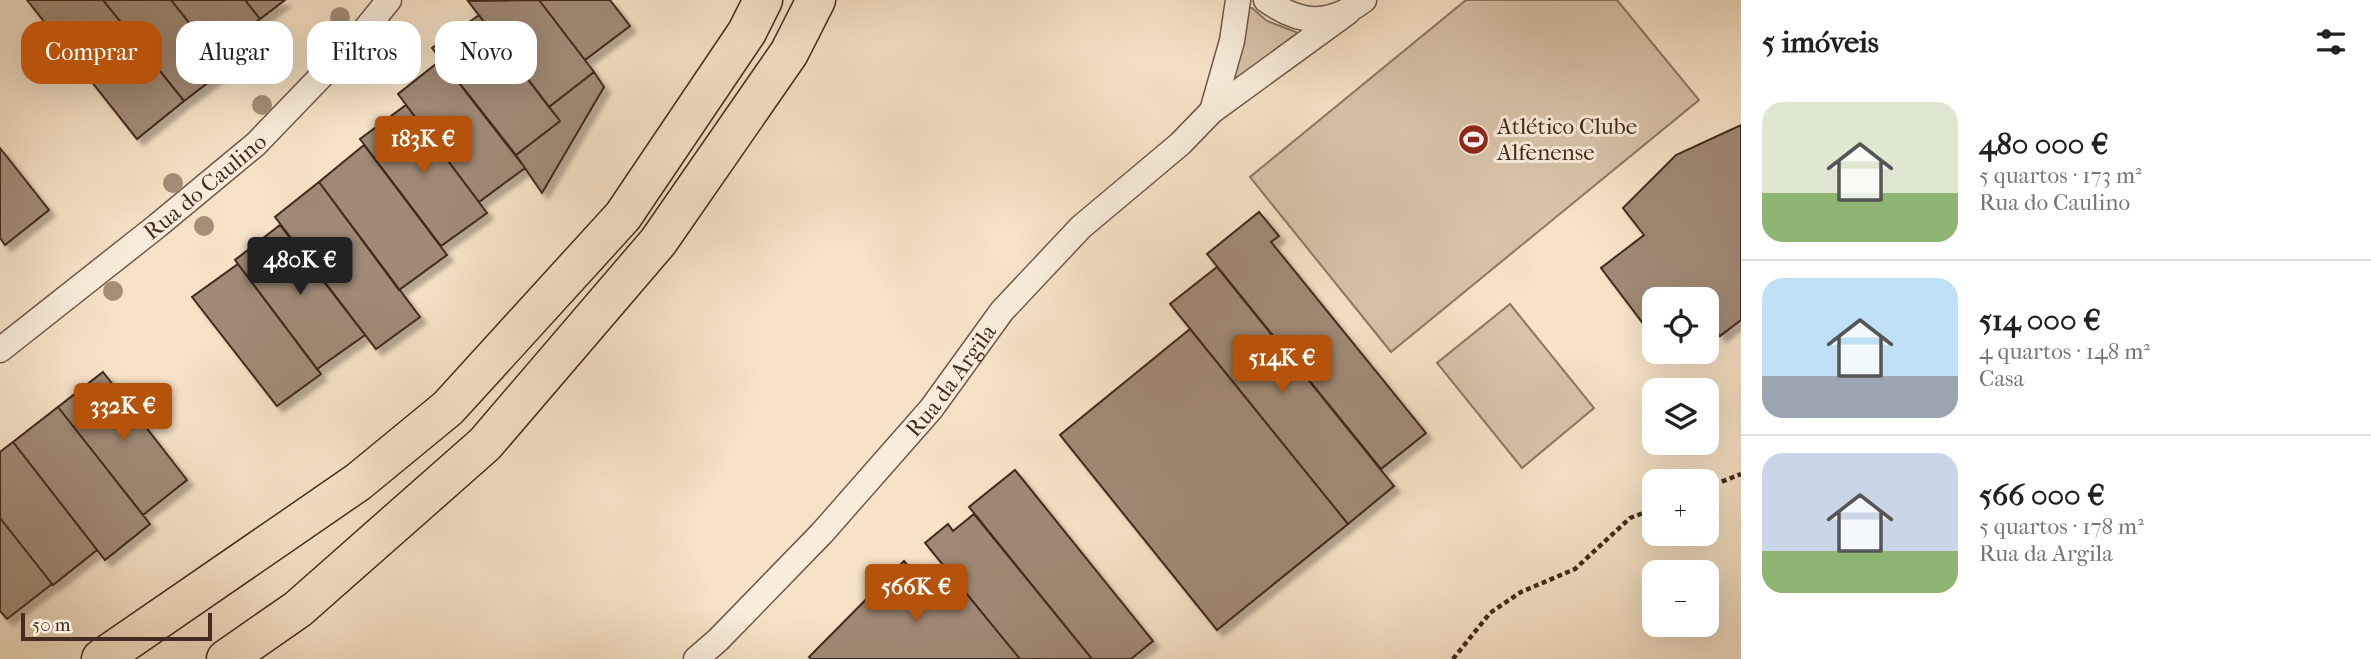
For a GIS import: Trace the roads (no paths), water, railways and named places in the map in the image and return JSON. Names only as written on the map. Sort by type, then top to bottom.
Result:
[{"type":"highway","points":[[101,659],[358,482],[448,408],[623,216],[747,32],[763,0]]},
{"type":"highway","points":[[226,659],[298,609],[485,444],[658,242],[789,53],[817,0]]},
{"type":"street","name":"Rua do Caulino","points":[[0,350],[158,226],[256,144],[360,36],[389,0]]},
{"type":"street","name":"Rua da Argila","points":[[1212,111],[1232,41],[1238,0]]},
{"type":"street","name":"Rua da Argila","points":[[1266,0],[1284,13],[1305,20],[1328,19],[1356,6]]},
{"type":"street","name":"Rua da Argila","points":[[696,659],[718,640],[822,533],[931,409],[1002,311],[1081,227],[1180,144],[1212,111],[1356,6]]},
{"type":"place","name":"Atlético Clube Alfenense","points":[[1474,139]]}]
